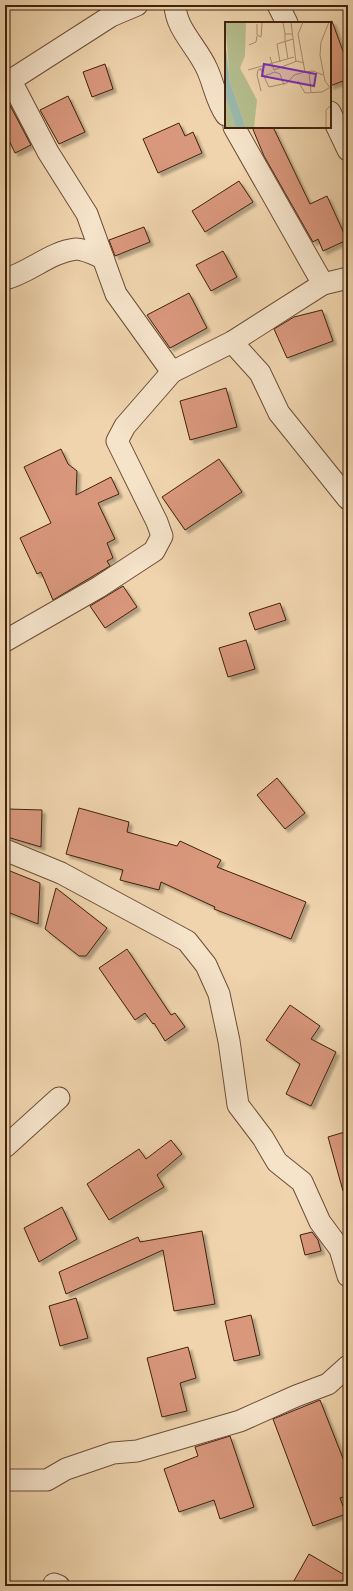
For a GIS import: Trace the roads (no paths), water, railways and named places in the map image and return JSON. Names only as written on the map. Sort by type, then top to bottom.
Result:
[{"type":"street","points":[[137,5],[111,16],[8,83],[48,152],[87,214],[116,294],[172,372]]},
{"type":"street","points":[[175,5],[179,24],[207,68],[216,94],[225,113]]},
{"type":"street","points":[[278,5],[286,22]]},
{"type":"street","points":[[331,114],[348,150]]},
{"type":"street","points":[[235,128],[323,284]]},
{"type":"street","points":[[5,279],[19,276],[44,260],[77,249],[103,258]]},
{"type":"street","points":[[5,641],[99,586],[154,550],[162,536],[157,522],[117,441],[125,426],[172,372],[232,342],[323,284],[348,278]]},
{"type":"street","points":[[232,342],[260,373],[279,414],[348,499]]},
{"type":"street","points":[[5,850],[61,872],[187,941],[206,965],[218,994],[229,1041],[238,1104],[263,1138],[278,1162],[302,1182],[320,1222],[344,1248],[348,1276]]},
{"type":"street","points":[[5,1147],[59,1098]]},
{"type":"street","points":[[5,1480],[46,1480],[66,1469],[113,1453],[137,1450],[240,1421],[296,1396],[328,1384],[348,1366]]}]
